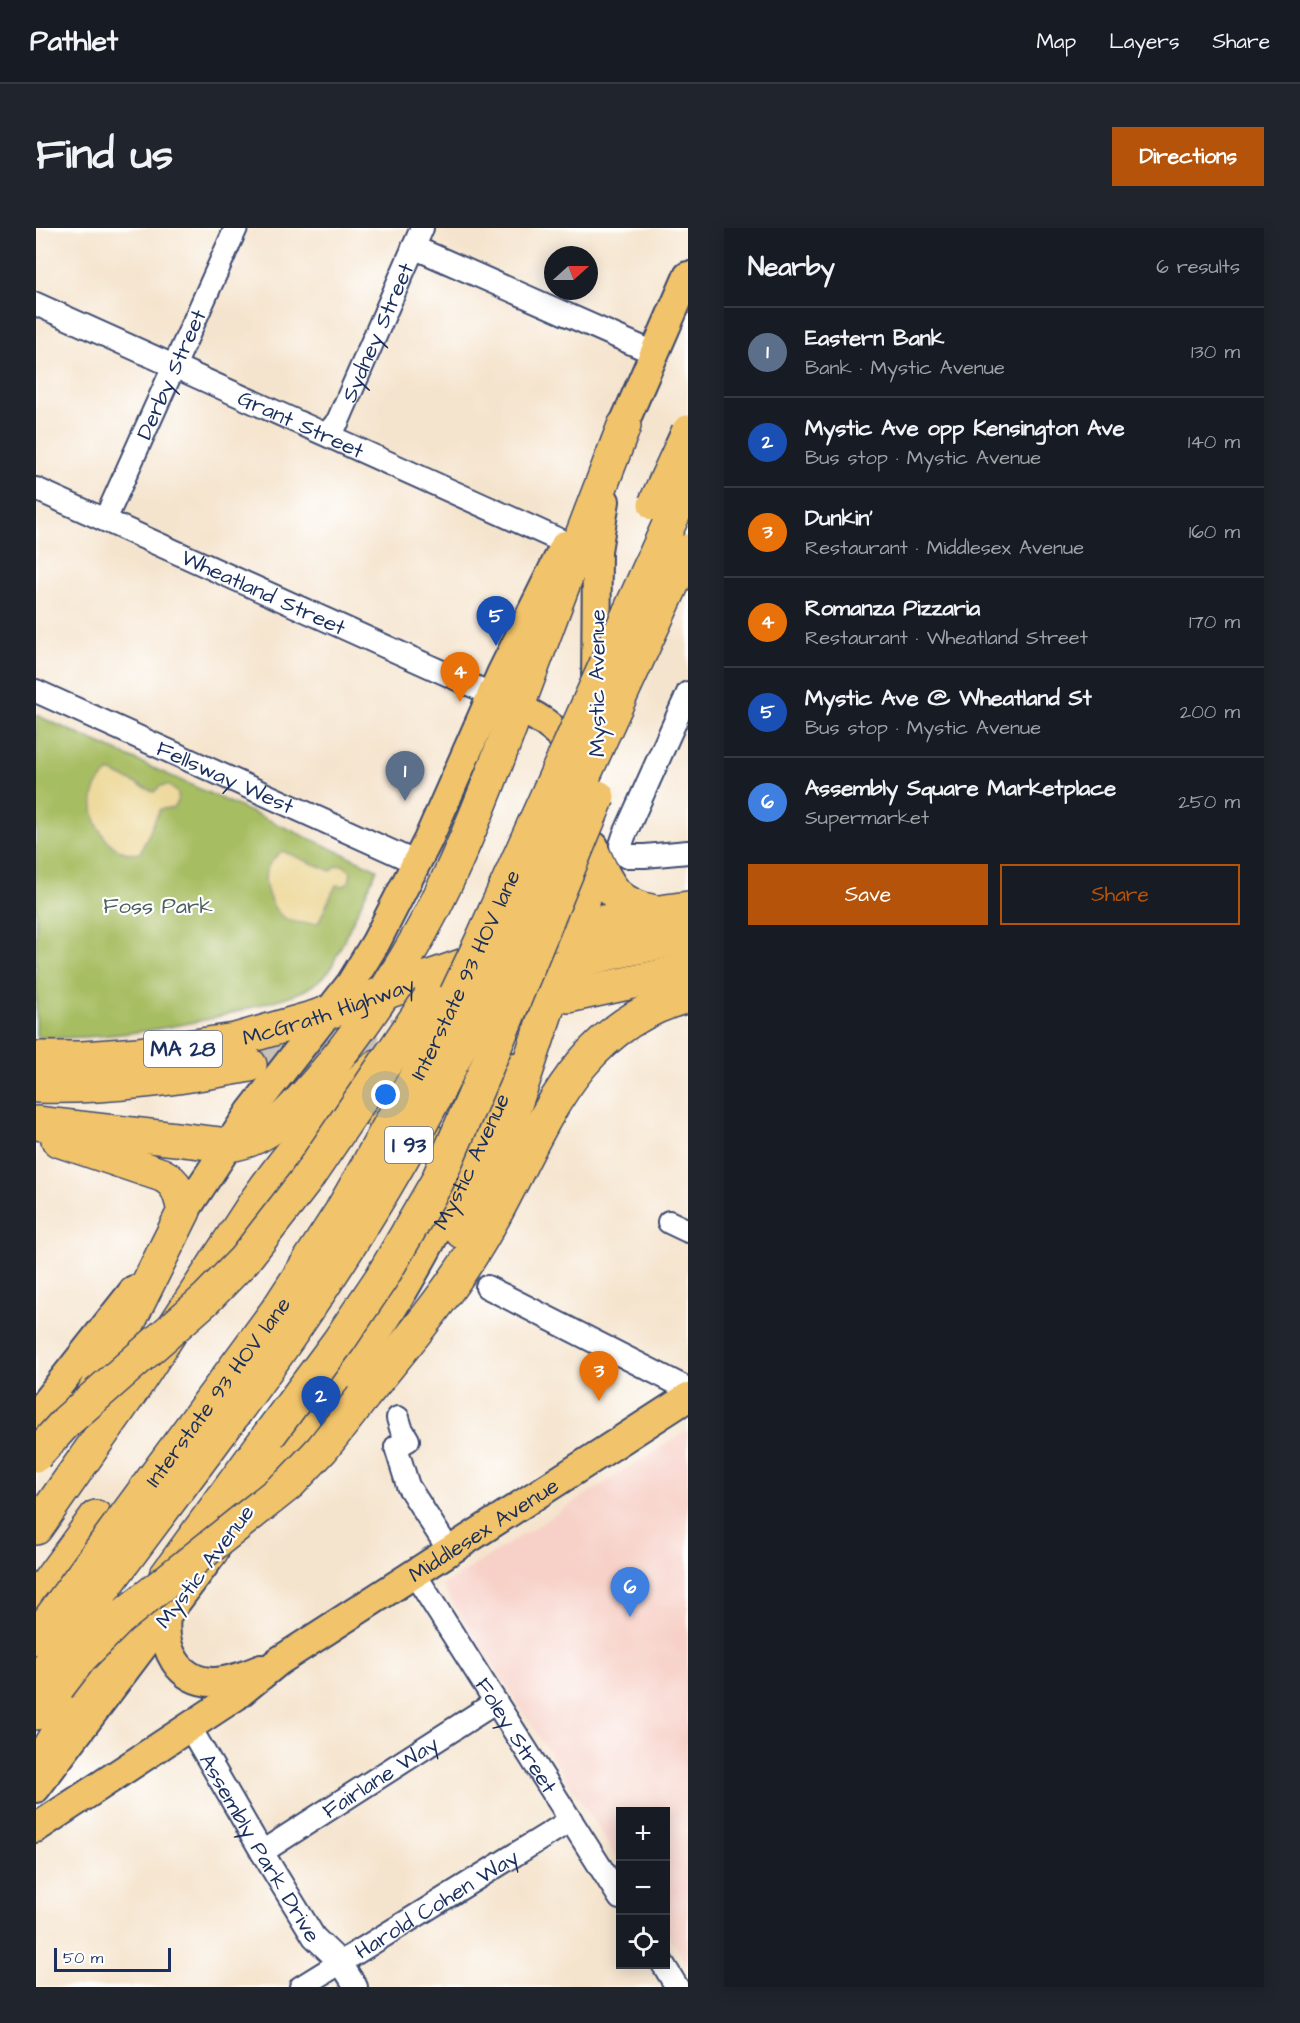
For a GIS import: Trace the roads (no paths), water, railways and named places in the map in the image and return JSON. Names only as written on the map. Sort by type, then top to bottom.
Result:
[{"type":"highway","points":[[36,1123],[228,1144],[242,1143],[280,1123],[343,1050],[382,995],[446,885],[463,847],[505,701],[624,426]]},
{"type":"highway","name":"I 93","points":[[36,1599],[225,1343],[289,1251],[377,1102],[462,933],[688,432]]},
{"type":"highway","name":"Interstate 93 HOV lane","points":[[36,1638],[278,1308],[375,1153],[425,1060],[481,942],[688,482]]},
{"type":"highway","name":"I 93","points":[[38,1701],[88,1610],[275,1357],[339,1262],[401,1160],[479,1007],[688,551]]},
{"type":"highway","points":[[36,1769],[98,1668],[339,1341],[382,1277],[437,1182],[631,718],[663,604]]},
{"type":"highway","points":[[609,853],[607,883],[616,895],[632,905],[656,912]]},
{"type":"highway","name":"MA 28","points":[[579,927],[688,908]]},
{"type":"highway","name":"McGrath Highway","points":[[36,1058],[120,1056],[195,1047],[249,1037],[382,995],[548,935],[579,927]]},
{"type":"highway","points":[[362,1398],[420,1309],[476,1203],[565,982],[625,949],[688,938]]},
{"type":"highway","points":[[36,1528],[134,1388],[256,1201],[300,1141],[327,1112],[390,1056],[425,1030],[496,993],[565,982],[688,970]]},
{"type":"highway","points":[[38,1701],[120,1619],[290,1483],[322,1449],[459,1274],[492,1220],[557,1099],[579,1064],[624,1024],[660,1005],[688,996]]},
{"type":"highway","points":[[36,1455],[67,1421],[206,1299],[244,1260],[306,1180],[429,999]]},
{"type":"highway","name":"McGrath Highway","points":[[36,1086],[90,1086],[143,1082],[250,1065]]},
{"type":"highway","points":[[327,1112],[355,1105],[375,1110],[403,1122],[426,1138],[443,1154],[453,1170],[458,1189]]},
{"type":"highway","points":[[36,1133],[162,1175],[175,1184],[184,1211],[36,1508]]},
{"type":"main road","name":"Mystic Avenue","points":[[36,1414],[125,1303],[250,1111],[363,963],[505,701],[514,646],[624,426],[688,276]]},
{"type":"main road","name":"Mystic Avenue","points":[[36,1788],[379,1329],[425,1253],[565,982],[588,892],[609,853],[595,791],[597,551],[604,504],[624,426]]},
{"type":"main road","points":[[505,701],[545,721],[567,740],[583,763],[595,791]]},
{"type":"main road","name":"Middlesex Avenue","points":[[36,1828],[236,1696],[279,1661],[688,1398]]},
{"type":"main road","name":"Middlesex Avenue","points":[[166,1616],[165,1638],[169,1652],[188,1675],[200,1680],[214,1682],[231,1680],[279,1661]]},
{"type":"street","name":"Derby Street","points":[[105,520],[236,228]]},
{"type":"street","points":[[418,238],[427,253],[654,353]]},
{"type":"street","name":"Sydney Street","points":[[327,434],[338,421],[418,238]]},
{"type":"street","name":"Grant Street","points":[[36,304],[566,543]]},
{"type":"street","name":"Wheatland Street","points":[[36,489],[505,701]]},
{"type":"street","name":"Fellsway West","points":[[36,691],[417,863]]},
{"type":"street","points":[[609,853],[621,845],[688,693]]},
{"type":"street","points":[[609,853],[645,856],[688,852]]},
{"type":"street","points":[[487,1287],[688,1389]]},
{"type":"street","points":[[398,1418],[408,1440],[388,1452],[449,1550]]},
{"type":"street","name":"Foley Street","points":[[414,1573],[616,1890]]},
{"type":"street","name":"Fairlane Way","points":[[262,1852],[496,1702]]},
{"type":"street","name":"Assembly Park Drive","points":[[189,1726],[314,1937],[341,1963],[356,1987]]},
{"type":"street","name":"Harold Cohen Way","points":[[300,1987],[571,1820]]},
{"type":"street","points":[[666,1969],[677,1987],[688,1979]]},
{"type":"tunnel","points":[[250,1065],[427,1027]]},
{"type":"place","name":"Mystic Ave @ Wheatland St","points":[[496,646]]},
{"type":"place","name":"Romanza Pizzaria","points":[[460,702]]},
{"type":"place","name":"Eastern Bank","points":[[405,801]]},
{"type":"place","name":"Dunkin'","points":[[599,1401]]},
{"type":"place","name":"Mystic Ave opp Kensington Ave","points":[[321,1426]]},
{"type":"place","name":"Assembly Square Marketplace","points":[[630,1617]]},
{"type":"park label","name":"Foss Park","points":[[158,905]]}]
